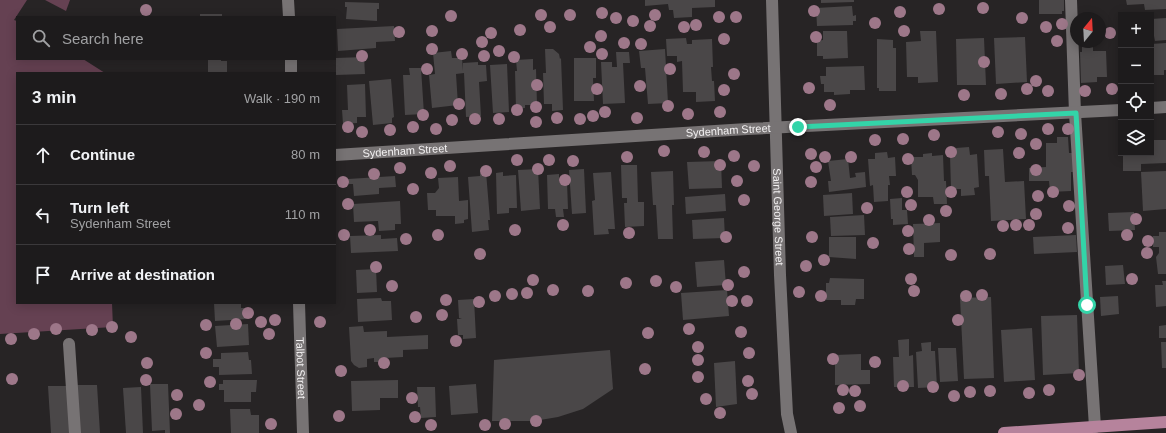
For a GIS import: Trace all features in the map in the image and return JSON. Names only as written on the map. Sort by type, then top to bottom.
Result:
[{"type":"main road","points":[[1004,433],[1095,427],[1135,428],[1166,422]]},
{"type":"street","points":[[288,0],[289,16]]},
{"type":"street","name":"Saint George Street","points":[[772,0],[780,275],[787,414],[791,433]]},
{"type":"street","points":[[1071,0],[1076,113],[1095,427]]},
{"type":"street","points":[[291,60],[291,72]]},
{"type":"street","points":[[1154,108],[1166,107]]},
{"type":"street","name":"Sydenham Street","points":[[336,155],[775,128],[1118,110]]},
{"type":"street","name":"Talbot Street","points":[[299,304],[303,433]]},
{"type":"street","points":[[69,344],[75,433]]},
{"type":"shaded area","points":[[0,0],[27,0],[14,20],[16,21],[16,60],[85,60],[103,72],[16,72],[16,304],[112,304],[113,327],[0,334]]},
{"type":"shaded area","points":[[45,0],[70,0],[66,11]]},
{"type":"building","points":[[645,0],[715,0],[715,7],[692,8],[692,17],[674,18],[673,10],[669,10],[668,4],[645,6]]},
{"type":"building","points":[[821,0],[854,0],[854,2],[821,3]]},
{"type":"building","points":[[1039,0],[1064,0],[1064,11],[1062,11],[1062,14],[1039,14]]},
{"type":"building","points":[[1126,0],[1166,0],[1166,9],[1145,10],[1144,4],[1127,5]]},
{"type":"building","points":[[345,2],[379,3],[379,9],[377,9],[377,21],[346,19],[347,7],[345,7]]},
{"type":"building","points":[[852,6],[853,16],[856,15],[856,21],[853,21],[853,25],[817,26],[816,8]]},
{"type":"building","points":[[200,14],[222,14],[222,16],[200,16]]},
{"type":"building","points":[[1166,18],[1166,40],[1155,41],[1154,19]]},
{"type":"building","points":[[394,26],[395,41],[376,42],[376,48],[338,51],[337,29]]},
{"type":"building","points":[[823,31],[847,31],[848,58],[823,59],[823,56],[817,56],[817,41],[823,40]]},
{"type":"building","points":[[920,31],[936,31],[938,82],[918,83],[918,77],[907,77],[906,42],[921,41]]},
{"type":"building","points":[[1025,37],[1027,82],[996,84],[994,38]]},
{"type":"building","points":[[686,38],[687,44],[692,44],[692,40],[712,39],[713,67],[711,67],[712,81],[714,81],[715,101],[696,102],[696,92],[683,92],[682,61],[677,62],[677,56],[667,56],[666,39]]},
{"type":"building","points":[[984,38],[986,85],[957,85],[956,39]]},
{"type":"building","points":[[877,39],[893,40],[893,48],[896,48],[896,91],[879,91],[879,88],[877,88]]},
{"type":"building","points":[[1166,43],[1166,70],[1164,70],[1164,75],[1154,75],[1154,44]]},
{"type":"building","points":[[1082,48],[1093,48],[1093,51],[1106,51],[1107,77],[1097,77],[1097,82],[1081,83],[1080,52],[1082,52]]},
{"type":"building","points":[[545,49],[553,49],[559,54],[560,59],[561,58],[563,110],[552,111],[552,104],[544,104],[543,73],[546,73]]},
{"type":"building","points":[[665,49],[668,103],[648,104],[645,68],[641,68],[639,51]]},
{"type":"building","points":[[451,51],[452,58],[462,58],[463,71],[463,63],[478,62],[478,65],[486,65],[487,81],[479,82],[481,116],[466,117],[464,73],[456,74],[458,105],[432,108],[429,75],[435,74],[433,53]]},
{"type":"building","points":[[616,52],[629,52],[630,63],[623,63],[625,103],[603,104],[601,62],[612,62],[612,67],[617,67]]},
{"type":"building","points":[[364,57],[365,74],[336,75],[336,58]]},
{"type":"building","points":[[574,58],[596,58],[596,78],[593,78],[594,101],[574,101]]},
{"type":"building","points":[[533,59],[533,70],[536,69],[537,105],[525,105],[525,108],[516,109],[516,60]]},
{"type":"building","points":[[208,60],[227,61],[227,72],[208,72]]},
{"type":"building","points":[[507,64],[509,112],[493,113],[490,65]]},
{"type":"building","points":[[864,66],[865,90],[850,90],[850,94],[834,95],[834,92],[824,92],[824,84],[821,84],[820,76],[826,76],[826,67]]},
{"type":"building","points":[[409,68],[421,68],[424,114],[405,115],[403,75],[410,75]]},
{"type":"building","points":[[391,79],[394,117],[392,118],[392,123],[373,125],[369,81]]},
{"type":"building","points":[[365,84],[366,117],[357,117],[357,123],[343,124],[342,110],[348,110],[347,85]]},
{"type":"building","points":[[1057,137],[1068,137],[1069,153],[1074,153],[1074,172],[1071,172],[1071,191],[1050,192],[1049,181],[1029,181],[1029,168],[1046,167],[1046,143],[1057,143]]},
{"type":"building","points":[[1154,140],[1166,140],[1166,163],[1141,164],[1141,171],[1123,171],[1123,156],[1154,156]]},
{"type":"building","points":[[969,147],[970,155],[977,154],[979,187],[974,188],[975,195],[961,196],[961,189],[951,189],[950,155],[956,154],[956,148]]},
{"type":"building","points":[[1003,149],[1005,182],[1024,181],[1026,219],[991,221],[989,176],[985,176],[984,150]]},
{"type":"building","points":[[887,152],[888,158],[895,157],[896,176],[889,176],[890,185],[888,185],[888,201],[874,202],[873,185],[870,186],[868,159],[875,159],[875,153]]},
{"type":"building","points":[[932,153],[932,156],[943,155],[947,204],[934,204],[933,197],[918,197],[918,180],[915,175],[912,175],[911,157],[923,157],[923,154]]},
{"type":"building","points":[[848,159],[850,178],[856,177],[855,173],[865,172],[866,187],[829,192],[828,181],[831,181],[828,161]]},
{"type":"building","points":[[721,161],[722,188],[689,189],[687,162]]},
{"type":"building","points":[[621,165],[637,165],[638,202],[644,202],[644,226],[625,227],[624,203],[627,203],[627,198],[622,198]]},
{"type":"building","points":[[538,169],[540,209],[521,211],[518,170]]},
{"type":"building","points":[[584,169],[586,213],[572,214],[569,170]]},
{"type":"building","points":[[673,171],[673,239],[658,239],[656,205],[653,205],[651,172]]},
{"type":"building","points":[[1166,171],[1166,209],[1143,211],[1141,172]]},
{"type":"building","points":[[486,172],[490,220],[488,220],[489,230],[472,232],[468,177],[480,176],[480,173]]},
{"type":"building","points":[[503,172],[503,176],[516,175],[517,208],[509,208],[509,213],[497,214],[496,173]]},
{"type":"building","points":[[611,172],[615,229],[608,229],[609,234],[594,235],[592,201],[595,200],[593,173]]},
{"type":"building","points":[[559,174],[559,182],[567,182],[568,209],[563,209],[564,217],[556,217],[555,209],[548,209],[547,175]]},
{"type":"building","points":[[395,176],[396,187],[379,188],[379,194],[354,196],[353,184],[349,184],[348,179]]},
{"type":"building","points":[[458,177],[459,201],[468,200],[468,219],[464,220],[464,223],[455,224],[455,216],[436,216],[436,210],[428,210],[427,193],[435,193],[439,188],[438,178]]},
{"type":"building","points":[[852,193],[853,214],[824,216],[823,195]]},
{"type":"building","points":[[725,194],[726,211],[686,214],[685,197]]},
{"type":"building","points":[[902,198],[902,210],[907,210],[908,224],[893,225],[893,219],[891,219],[890,199]]},
{"type":"building","points":[[400,201],[401,224],[395,224],[395,230],[379,231],[378,221],[354,222],[353,204]]},
{"type":"building","points":[[1134,212],[1135,230],[1109,231],[1108,213]]},
{"type":"building","points":[[864,215],[865,235],[831,236],[830,217]]},
{"type":"building","points":[[724,218],[725,238],[693,239],[692,220]]},
{"type":"building","points":[[940,223],[940,242],[924,243],[924,257],[914,257],[913,224]]},
{"type":"building","points":[[1159,232],[1166,232],[1166,274],[1158,274],[1156,257],[1159,253],[1159,247],[1153,247],[1153,236],[1159,236]]},
{"type":"building","points":[[381,235],[381,239],[397,238],[398,251],[351,253],[350,236]]},
{"type":"building","points":[[1076,235],[1077,252],[1034,254],[1033,237]]},
{"type":"building","points":[[829,237],[856,237],[856,259],[829,257]]},
{"type":"building","points":[[724,260],[726,285],[697,287],[695,262]]},
{"type":"building","points":[[1123,265],[1125,284],[1106,285],[1105,266]]},
{"type":"building","points":[[376,269],[377,292],[357,293],[356,270]]},
{"type":"building","points":[[830,278],[864,279],[864,299],[856,299],[855,305],[841,305],[841,300],[826,300],[826,283],[829,283]]},
{"type":"building","points":[[1162,281],[1166,281],[1166,306],[1156,307],[1155,285],[1163,285]]},
{"type":"building","points":[[727,290],[729,316],[683,320],[681,293]]},
{"type":"building","points":[[1118,296],[1119,314],[1101,316],[1100,297]]},
{"type":"building","points":[[991,297],[994,378],[964,379],[960,298]]},
{"type":"building","points":[[381,298],[382,301],[391,301],[392,320],[358,322],[357,299]]},
{"type":"building","points":[[474,299],[476,338],[463,339],[463,335],[458,335],[457,319],[462,319],[459,318],[458,300]]},
{"type":"building","points":[[214,304],[241,304],[241,308],[246,308],[247,319],[215,321]]},
{"type":"building","points":[[1077,315],[1079,373],[1043,375],[1041,316]]},
{"type":"building","points":[[248,324],[249,345],[217,347],[215,326]]},
{"type":"building","points":[[1166,325],[1166,338],[1159,338],[1159,326]]},
{"type":"building","points":[[363,326],[364,332],[387,331],[387,337],[428,335],[428,349],[403,350],[403,357],[385,358],[385,362],[374,362],[374,358],[367,359],[367,367],[359,368],[351,361],[349,327]]},
{"type":"building","points":[[1032,328],[1035,380],[1004,382],[1001,330]]},
{"type":"building","points":[[909,339],[909,356],[913,355],[914,387],[894,387],[893,357],[899,357],[898,340]]},
{"type":"building","points":[[931,342],[931,351],[935,351],[937,387],[918,388],[916,352],[922,351],[921,343]]},
{"type":"building","points":[[1161,342],[1166,342],[1166,368],[1162,368]]},
{"type":"building","points":[[938,348],[956,348],[958,381],[940,382]]},
{"type":"building","points":[[610,350],[613,389],[583,409],[558,417],[534,421],[492,421],[494,360]]},
{"type":"building","points":[[248,352],[249,360],[251,360],[252,374],[219,375],[219,367],[213,367],[213,359],[221,359],[221,353]]},
{"type":"building","points":[[861,354],[861,370],[870,370],[870,384],[835,385],[835,355]]},
{"type":"building","points":[[735,361],[737,404],[716,407],[714,363]]},
{"type":"building","points":[[223,380],[257,380],[256,392],[251,392],[251,402],[224,402],[224,390],[219,390],[219,384],[223,384]]},
{"type":"building","points":[[398,380],[398,398],[380,398],[380,410],[352,411],[351,381]]},
{"type":"building","points":[[150,384],[168,384],[170,433],[165,433],[165,430],[152,431]]},
{"type":"building","points":[[476,384],[478,413],[451,415],[449,386]]},
{"type":"building","points":[[74,385],[97,385],[100,433],[77,433]]},
{"type":"building","points":[[48,386],[67,386],[71,433],[51,433]]},
{"type":"building","points":[[141,387],[143,433],[126,433],[123,388]]},
{"type":"building","points":[[417,387],[435,387],[436,417],[421,418],[420,407],[418,407]]},
{"type":"building","points":[[230,409],[250,409],[251,415],[259,415],[259,433],[231,433]]},
{"type":"route","points":[[798,127],[1076,113],[1087,305]]}]
